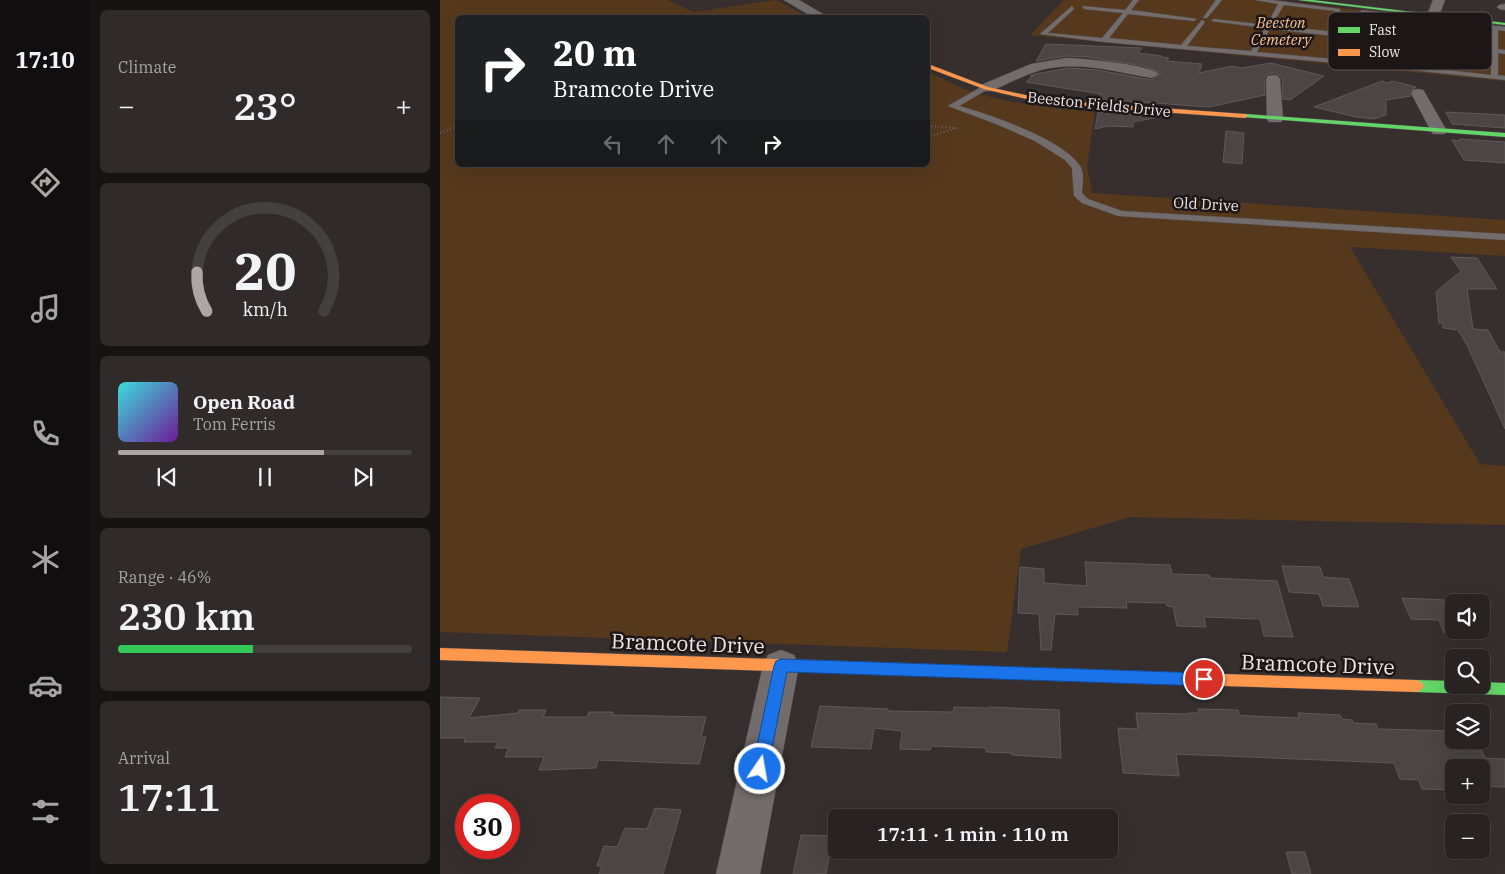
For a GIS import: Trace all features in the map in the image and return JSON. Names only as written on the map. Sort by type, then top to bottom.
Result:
[{"type":"street","points":[[790,0],[818,15]]},
{"type":"street","points":[[1300,0],[1319,1],[1338,7],[1391,12]]},
{"type":"street","points":[[1434,12],[1438,0]]},
{"type":"street","points":[[986,88],[1030,69],[1060,62],[1090,62],[1129,73],[1152,74]]},
{"type":"street","name":"Beeston Fields Drive","points":[[930,67],[986,88],[1028,98],[1067,104],[1505,135]]},
{"type":"street","points":[[1273,79],[1275,119]]},
{"type":"street","points":[[1418,93],[1438,131]]},
{"type":"street","name":"Bramcote Drive","points":[[440,654],[1505,689]]},
{"type":"street","points":[[738,874],[781,666]]},
{"type":"lane","points":[[1104,40],[1136,0]]},
{"type":"lane","points":[[1183,47],[1219,0]]},
{"type":"lane","points":[[1258,0],[1338,7],[1338,12]]},
{"type":"lane","points":[[1253,54],[1282,3]]},
{"type":"lane","points":[[1328,33],[1084,7],[1072,8],[1044,34],[1328,60]]},
{"type":"lane","points":[[1494,77],[1494,50],[1500,26],[1505,29]]},
{"type":"lane","points":[[1494,50],[1505,52]]},
{"type":"lane","points":[[1425,70],[1505,78]]},
{"type":"lane","name":"Old Drive","points":[[986,88],[952,106],[998,120],[1054,150],[1076,167],[1078,174],[1077,194],[1091,204],[1121,214],[1505,237]]},
{"type":"path","points":[[930,126],[957,128],[930,136]]},
{"type":"path","points":[[440,133],[455,127]]},
{"type":"green space","points":[[440,0],[667,0],[694,12],[776,0],[804,15],[455,15],[455,167],[930,167],[930,73],[962,88],[1003,100],[1095,112],[1087,166],[1092,193],[1505,220],[1505,256],[1350,247],[1480,464],[1505,466],[1505,525],[1130,517],[1021,549],[1007,652],[440,632]]},
{"type":"green space","name":"Beeston Cemetery","points":[[1064,0],[1274,0],[1377,12],[1328,12],[1328,64],[1030,35]]},
{"type":"green space","name":"Beeston Cemetery","points":[[1492,25],[1505,27],[1505,81],[1391,70],[1492,70]]},
{"type":"building","points":[[1046,44],[1142,48],[1138,53],[1169,58],[1166,61],[1202,64],[1199,73],[1232,66],[1241,68],[1271,63],[1324,76],[1290,100],[1283,99],[1282,78],[1278,74],[1273,73],[1268,74],[1264,78],[1265,95],[1209,107],[1100,99],[1101,94],[1026,82],[1033,76],[1030,76],[1035,74],[1069,68],[1097,70],[1152,80],[1161,73],[1144,66],[1086,57],[1066,56],[1036,61]]},
{"type":"building","points":[[1382,81],[1387,83],[1392,81],[1416,87],[1409,92],[1411,96],[1386,100],[1386,115],[1374,119],[1356,117],[1314,107]]},
{"type":"building","points":[[1098,112],[1159,117],[1133,122],[1133,127],[1108,126],[1095,129]]},
{"type":"building","points":[[1446,112],[1505,115],[1505,128],[1452,124]]},
{"type":"building","points":[[1226,131],[1244,133],[1242,164],[1223,162]]},
{"type":"building","points":[[1459,139],[1505,142],[1505,163],[1464,160],[1452,140],[1460,141]]},
{"type":"building","points":[[1451,257],[1477,258],[1497,289],[1467,289],[1473,329],[1488,330],[1500,352],[1505,352],[1505,429],[1467,345],[1458,330],[1443,328],[1443,323],[1439,323],[1436,292],[1461,271]]},
{"type":"building","points":[[1085,562],[1170,565],[1172,574],[1277,581],[1293,637],[1264,636],[1260,619],[1204,617],[1206,627],[1177,626],[1173,607],[1167,606],[1166,603],[1126,602],[1127,608],[1078,607],[1078,615],[1055,614],[1051,650],[1041,650],[1039,614],[1018,613],[1020,567],[1044,569],[1044,583],[1087,586]]},
{"type":"building","points":[[1282,566],[1320,567],[1323,577],[1349,579],[1359,607],[1323,606],[1319,594],[1289,592]]},
{"type":"building","points":[[1402,598],[1445,600],[1445,633],[1439,620],[1411,619]]},
{"type":"building","points":[[440,697],[480,698],[469,718],[518,713],[519,710],[546,710],[543,717],[587,717],[589,712],[613,712],[612,715],[706,717],[701,737],[706,737],[699,764],[598,760],[596,768],[539,770],[544,757],[505,757],[509,748],[495,748],[498,742],[464,742],[465,738],[440,738]]},
{"type":"building","points":[[820,706],[888,709],[888,711],[953,712],[954,707],[1059,710],[1061,758],[986,752],[986,748],[931,746],[930,750],[900,749],[902,731],[874,728],[871,749],[811,747]]},
{"type":"building","points":[[1198,709],[1238,710],[1239,715],[1251,716],[1299,718],[1298,713],[1340,715],[1342,719],[1352,720],[1353,723],[1376,724],[1378,729],[1445,731],[1445,749],[1481,749],[1485,758],[1505,759],[1505,787],[1490,786],[1490,759],[1445,759],[1445,790],[1422,789],[1419,780],[1400,779],[1394,763],[1176,754],[1179,776],[1123,773],[1118,728],[1138,729],[1136,713],[1199,713]]},
{"type":"building","points":[[655,808],[681,810],[663,874],[599,874],[602,866],[597,866],[604,846],[617,847],[625,828],[647,829]]},
{"type":"building","points":[[801,835],[828,836],[829,859],[826,874],[793,874]]},
{"type":"building","points":[[1286,852],[1305,852],[1311,874],[1292,874]]},
{"type":"traffic: fast","points":[[1300,0],[1402,12]]},
{"type":"traffic: fast","points":[[1492,22],[1505,24]]},
{"type":"traffic: fast","points":[[1245,116],[1505,135]]},
{"type":"traffic: fast","points":[[805,666],[1192,679]]},
{"type":"traffic: fast","points":[[1416,686],[1505,689]]},
{"type":"traffic: slow","points":[[930,67],[986,88],[1048,102],[1245,116]]},
{"type":"traffic: slow","points":[[440,654],[805,666]]},
{"type":"traffic: slow","points":[[1192,679],[1416,686]]},
{"type":"route","points":[[760,769],[781,666],[1204,679]]}]
